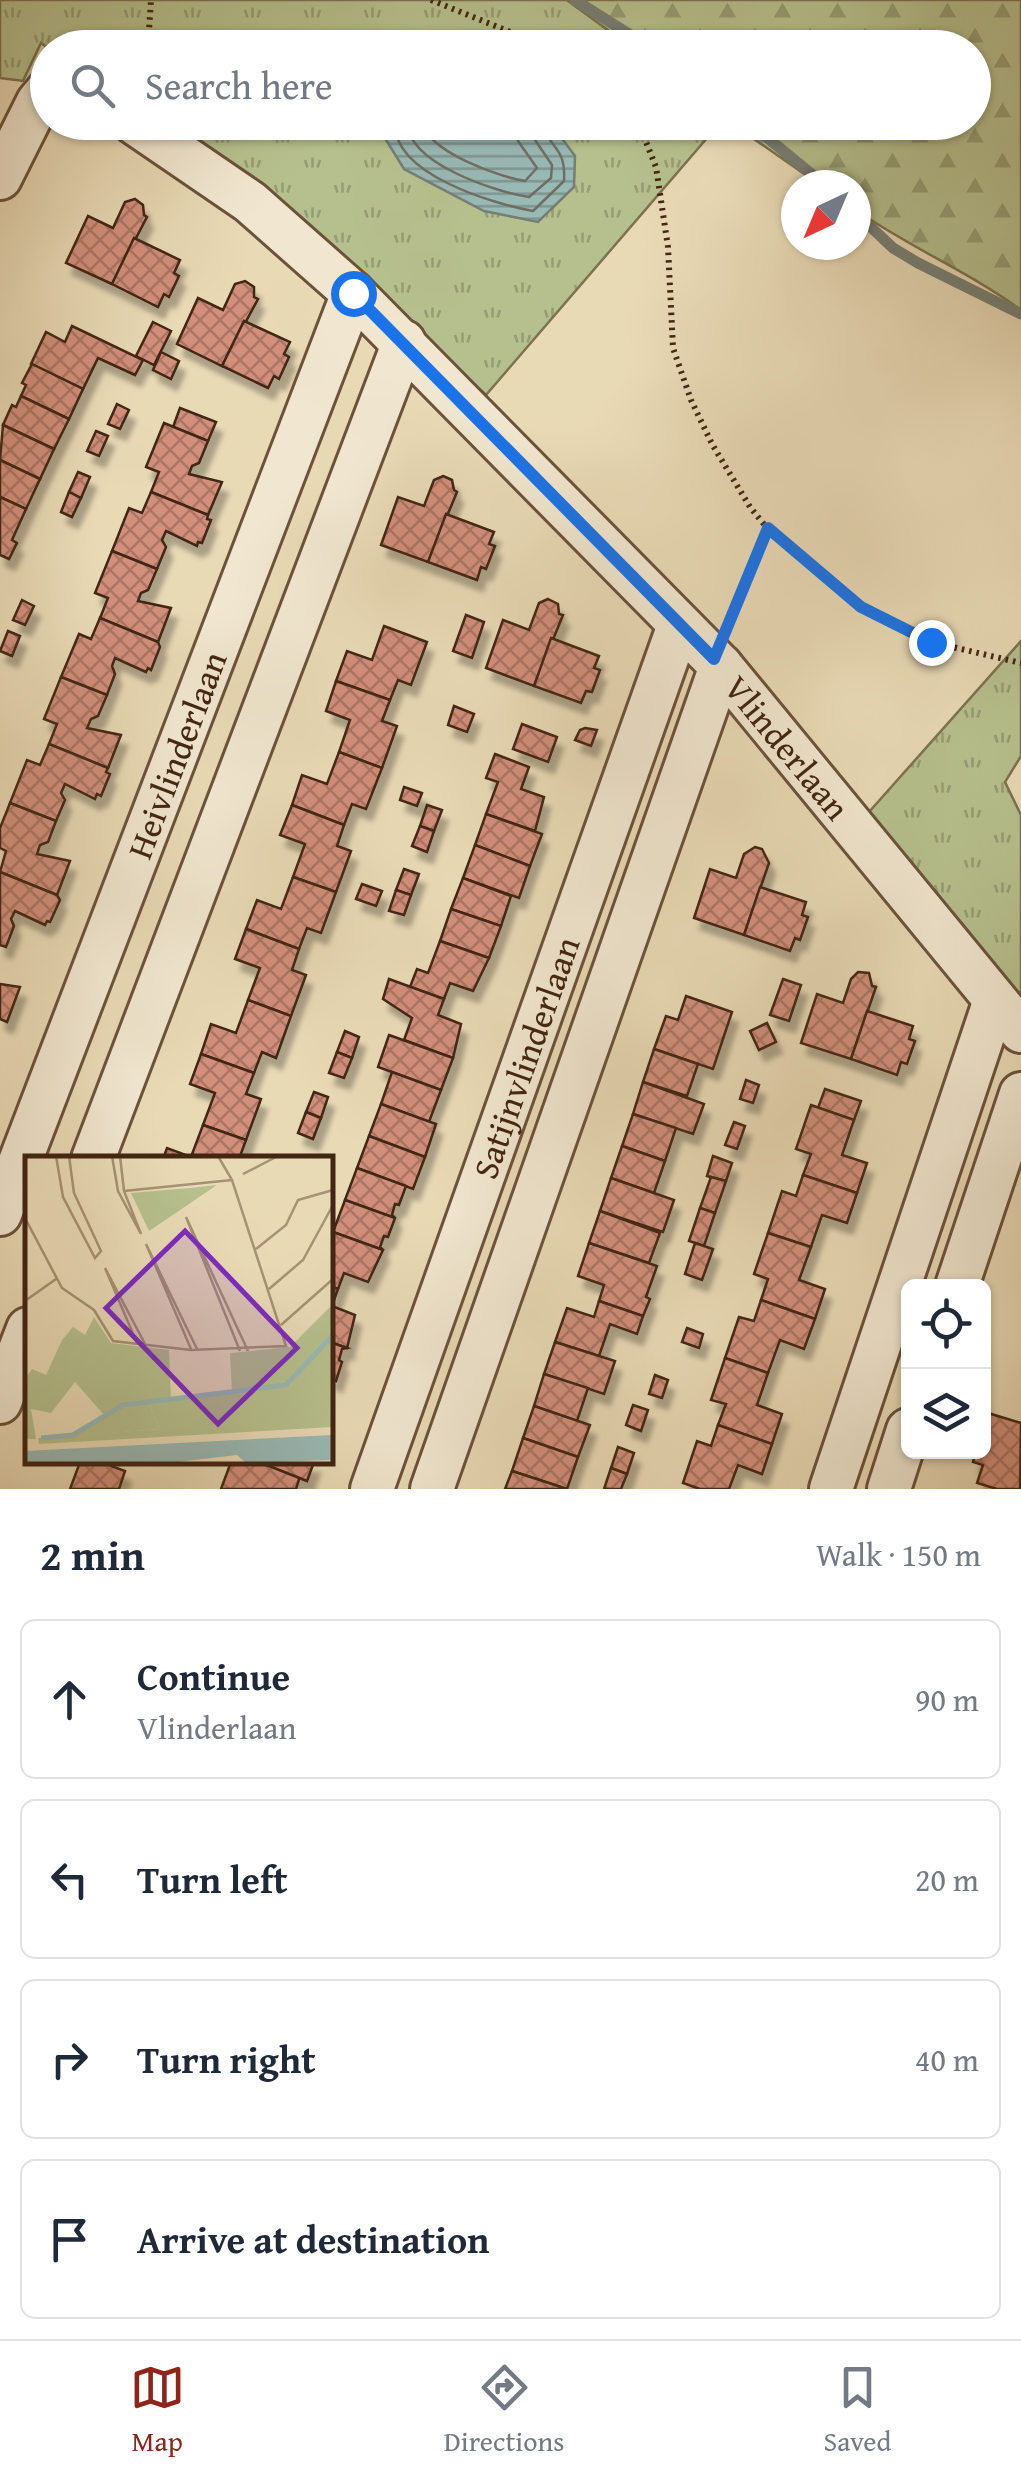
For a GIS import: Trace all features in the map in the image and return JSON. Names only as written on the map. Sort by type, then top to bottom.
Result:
[{"type":"street","points":[[0,178],[30,118]]},
{"type":"street","name":"Vlinderlaan","points":[[159,140],[250,202],[353,293],[718,662],[1008,1016]]},
{"type":"street","name":"Heivlinderlaan","points":[[0,1214],[353,293]]},
{"type":"street","name":"Heivlinderlaan","points":[[93,1156],[404,342]]},
{"type":"street","name":"Satijnvlinderlaan","points":[[372,1489],[679,625]]},
{"type":"street","name":"Satijnvlinderlaan","points":[[432,1489],[718,662]]},
{"type":"street","points":[[832,1489],[1008,1016]]},
{"type":"street","points":[[958,1279],[1021,1094]]},
{"type":"street","points":[[0,1402],[25,1338]]},
{"type":"street","points":[[889,1489],[901,1452]]},
{"type":"path","points":[[150,30],[151,0]]},
{"type":"path","points":[[431,0],[505,30]]},
{"type":"path","points":[[645,140],[656,167],[668,247],[673,348],[712,444],[750,507],[768,528],[861,607],[931,642],[1021,663]]},
{"type":"path","points":[[718,662],[768,528]]},
{"type":"green space","points":[[0,0],[567,0],[608,30],[30,30],[30,66],[23,81],[0,78]]},
{"type":"green space","points":[[567,0],[1021,0],[1021,310],[871,220],[871,170],[798,170],[755,140],[991,140],[991,30],[608,30]]},
{"type":"green space","points":[[191,140],[705,140],[486,395],[242,173]]},
{"type":"green space","points":[[1021,641],[1021,756],[1005,782],[1021,815],[1021,1000],[869,812]]},
{"type":"water","points":[[386,140],[563,140],[575,156],[574,187],[538,222],[484,211],[404,169]]},
{"type":"building","points":[[135,199],[143,205],[147,217],[112,284],[66,263],[88,216],[113,228],[125,202]]},
{"type":"building","points":[[134,238],[180,260],[174,273],[179,276],[169,297],[164,294],[158,307],[112,284]]},
{"type":"building","points":[[245,281],[254,287],[254,297],[258,299],[222,366],[177,344],[198,298],[223,310],[235,284]]},
{"type":"building","points":[[244,321],[290,342],[284,354],[289,357],[279,379],[274,376],[268,388],[222,366]]},
{"type":"building","points":[[153,322],[171,331],[154,365],[136,356]]},
{"type":"building","points":[[72,326],[143,360],[135,375],[98,358],[83,389],[31,364],[46,332],[65,342]]},
{"type":"building","points":[[161,352],[179,361],[171,379],[153,370]]},
{"type":"building","points":[[32,364],[83,389],[69,419],[21,396],[26,385],[22,383]]},
{"type":"building","points":[[21,396],[69,419],[54,449],[3,425]]},
{"type":"building","points":[[117,404],[129,410],[120,429],[108,424]]},
{"type":"building","points":[[180,408],[216,422],[208,441],[173,427]]},
{"type":"building","points":[[164,423],[208,441],[199,463],[192,466],[189,474],[222,482],[208,515],[151,492],[159,472],[146,467]]},
{"type":"building","points":[[3,425],[54,449],[40,479],[0,460]]},
{"type":"building","points":[[96,431],[108,436],[99,456],[87,451]]},
{"type":"building","points":[[0,460],[40,479],[26,509],[0,497]]},
{"type":"building","points":[[78,472],[90,477],[81,498],[69,492]]},
{"type":"building","points":[[443,476],[452,480],[457,492],[428,562],[381,545],[398,497],[424,506],[434,480]]},
{"type":"building","points":[[69,492],[81,498],[72,517],[61,512]]},
{"type":"building","points":[[151,492],[208,515],[211,520],[197,546],[166,531],[162,540],[166,547],[157,569],[112,551],[129,508],[142,513]]},
{"type":"building","points":[[0,497],[26,509],[12,540],[17,543],[9,559],[0,555]]},
{"type":"building","points":[[446,514],[494,532],[489,544],[495,546],[477,580],[428,562]]},
{"type":"building","points":[[112,551],[157,569],[138,601],[171,608],[158,642],[100,618],[108,598],[95,593]]},
{"type":"building","points":[[548,599],[558,604],[559,614],[563,615],[534,686],[486,668],[503,620],[529,630],[539,603]]},
{"type":"building","points":[[22,600],[34,606],[25,625],[13,620]]},
{"type":"building","points":[[466,615],[484,622],[472,658],[453,651]]},
{"type":"building","points":[[100,618],[158,642],[160,647],[151,670],[146,672],[115,658],[115,674],[107,695],[61,677],[79,634],[91,639]]},
{"type":"building","points":[[384,626],[427,642],[411,685],[398,680],[390,700],[336,681],[347,651],[372,660]]},
{"type":"building","points":[[8,631],[20,636],[12,656],[0,651]]},
{"type":"building","points":[[551,638],[599,656],[594,668],[600,670],[592,692],[586,691],[581,703],[534,686]]},
{"type":"building","points":[[61,677],[107,695],[98,716],[91,719],[87,728],[121,735],[108,768],[49,744],[57,724],[44,719]]},
{"type":"building","points":[[336,681],[390,700],[382,721],[397,726],[382,768],[339,752],[350,720],[326,711]]},
{"type":"building","points":[[454,706],[474,714],[467,732],[448,725]]},
{"type":"building","points":[[522,724],[557,737],[548,762],[513,749]]},
{"type":"building","points":[[585,728],[597,730],[591,746],[575,740]]},
{"type":"building","points":[[49,744],[108,768],[106,772],[110,774],[101,796],[97,794],[95,799],[65,784],[61,793],[65,800],[56,821],[10,803],[27,760],[40,765]]},
{"type":"building","points":[[339,752],[382,768],[366,809],[352,804],[344,825],[292,805],[302,775],[327,784]]},
{"type":"building","points":[[495,754],[529,767],[521,789],[544,797],[535,831],[486,814],[498,782],[486,778]]},
{"type":"building","points":[[404,787],[422,793],[417,806],[400,800]]},
{"type":"building","points":[[10,803],[56,821],[48,842],[40,845],[37,854],[70,861],[57,895],[0,872],[6,851],[0,848],[0,828]]},
{"type":"building","points":[[292,805],[344,825],[337,846],[351,851],[336,892],[293,877],[305,844],[280,835]]},
{"type":"building","points":[[427,805],[442,810],[434,831],[420,826]]},
{"type":"building","points":[[486,814],[542,834],[530,866],[475,845]]},
{"type":"building","points":[[420,826],[434,831],[427,852],[412,846]]},
{"type":"building","points":[[475,845],[530,866],[519,898],[463,878]]},
{"type":"building","points":[[755,847],[762,849],[769,863],[744,935],[694,918],[710,869],[736,878],[744,854]]},
{"type":"building","points":[[404,869],[419,874],[411,895],[396,890]]},
{"type":"building","points":[[0,872],[57,895],[60,900],[45,925],[15,911],[6,947],[0,945]]},
{"type":"building","points":[[293,877],[336,892],[321,933],[307,928],[299,949],[246,929],[257,900],[281,909]]},
{"type":"building","points":[[463,878],[511,896],[501,926],[451,909]]},
{"type":"building","points":[[362,884],[382,891],[376,906],[356,899]]},
{"type":"building","points":[[760,887],[806,902],[802,915],[808,917],[800,940],[795,938],[790,951],[744,935]]},
{"type":"building","points":[[396,890],[411,895],[404,915],[389,911]]},
{"type":"building","points":[[451,909],[501,926],[489,958],[440,941]]},
{"type":"building","points":[[246,929],[299,949],[292,970],[306,975],[291,1016],[248,1000],[260,968],[235,959]]},
{"type":"building","points":[[440,941],[489,958],[473,991],[450,983],[444,999],[410,987],[417,969],[428,973]]},
{"type":"building","points":[[858,972],[869,973],[872,986],[876,987],[851,1059],[801,1043],[817,994],[843,1003],[851,979]]},
{"type":"building","points":[[389,979],[444,999],[438,1015],[461,1024],[453,1058],[404,1040],[412,1018],[383,999]]},
{"type":"building","points":[[783,979],[801,985],[789,1021],[770,1015]]},
{"type":"building","points":[[0,984],[20,987],[7,1022],[0,1019]]},
{"type":"building","points":[[686,996],[732,1012],[713,1069],[654,1049],[666,1016],[678,1020]]},
{"type":"building","points":[[248,1000],[291,1016],[276,1058],[262,1052],[254,1073],[201,1054],[211,1024],[236,1033]]},
{"type":"building","points":[[867,1011],[913,1026],[909,1039],[915,1041],[907,1064],[901,1062],[897,1075],[851,1059]]},
{"type":"building","points":[[767,1023],[776,1042],[759,1050],[750,1031]]},
{"type":"building","points":[[345,1031],[359,1037],[352,1058],[337,1052]]},
{"type":"building","points":[[389,1035],[453,1058],[441,1090],[378,1067]]},
{"type":"building","points":[[654,1049],[698,1064],[687,1096],[643,1082]]},
{"type":"building","points":[[337,1052],[352,1058],[344,1078],[329,1073]]},
{"type":"building","points":[[201,1054],[254,1073],[246,1094],[261,1099],[246,1140],[203,1125],[215,1093],[190,1084]]},
{"type":"building","points":[[392,1072],[441,1090],[429,1122],[381,1104]]},
{"type":"building","points":[[746,1080],[759,1085],[753,1103],[740,1099]]},
{"type":"building","points":[[643,1082],[704,1104],[693,1134],[633,1114]]},
{"type":"building","points":[[825,1089],[861,1101],[854,1120],[818,1108]]},
{"type":"building","points":[[314,1092],[328,1097],[321,1118],[306,1112]]},
{"type":"building","points":[[381,1104],[436,1124],[425,1157],[369,1136]]},
{"type":"building","points":[[811,1105],[854,1120],[842,1155],[867,1163],[857,1193],[803,1175],[811,1154],[796,1149]]},
{"type":"building","points":[[306,1112],[321,1118],[313,1139],[298,1133]]},
{"type":"building","points":[[633,1114],[676,1128],[665,1161],[622,1146]]},
{"type":"building","points":[[734,1122],[745,1126],[737,1149],[725,1145]]},
{"type":"building","points":[[203,1125],[246,1140],[240,1156],[191,1156]]},
{"type":"building","points":[[369,1136],[425,1157],[413,1189],[357,1168]]},
{"type":"building","points":[[622,1146],[665,1161],[654,1193],[611,1178]]},
{"type":"building","points":[[167,1148],[188,1156],[164,1156]]},
{"type":"building","points":[[713,1156],[732,1163],[726,1181],[707,1176]]},
{"type":"building","points":[[357,1168],[406,1186],[399,1205],[395,1204],[395,1218],[345,1200]]},
{"type":"building","points":[[803,1175],[857,1193],[847,1223],[822,1215],[811,1247],[768,1233],[782,1191],[796,1196]]},
{"type":"building","points":[[711,1177],[726,1181],[715,1213],[700,1208]]},
{"type":"building","points":[[611,1178],[674,1200],[663,1232],[600,1211]]},
{"type":"building","points":[[345,1200],[395,1218],[388,1237],[384,1236],[380,1247],[383,1250],[333,1232]]},
{"type":"building","points":[[700,1208],[715,1213],[704,1246],[689,1241]]},
{"type":"building","points":[[600,1211],[660,1233],[649,1263],[589,1243]]},
{"type":"building","points":[[333,1232],[383,1250],[368,1282],[344,1273],[338,1289],[332,1287]]},
{"type":"building","points":[[768,1233],[811,1247],[799,1280],[825,1289],[815,1319],[761,1300],[768,1279],[754,1274]]},
{"type":"building","points":[[589,1243],[657,1266],[643,1316],[599,1301],[604,1285],[578,1276]]},
{"type":"building","points":[[695,1243],[713,1249],[702,1280],[685,1274]]},
{"type":"building","points":[[761,1300],[815,1319],[804,1349],[780,1340],[768,1373],[725,1358],[739,1317],[754,1321]]},
{"type":"building","points":[[599,1301],[643,1316],[637,1334],[610,1324],[599,1356],[555,1342],[567,1308],[594,1317]]},
{"type":"building","points":[[332,1306],[355,1315],[347,1348],[332,1343]]},
{"type":"building","points":[[687,1328],[703,1334],[699,1348],[682,1342]]},
{"type":"building","points":[[555,1342],[615,1361],[604,1394],[544,1374]]},
{"type":"building","points":[[332,1343],[347,1348],[342,1349],[336,1381],[332,1379]]},
{"type":"building","points":[[725,1358],[768,1373],[757,1405],[782,1414],[772,1444],[718,1425],[726,1404],[711,1400]]},
{"type":"building","points":[[544,1374],[588,1388],[577,1421],[534,1406]]},
{"type":"building","points":[[655,1375],[668,1380],[662,1398],[649,1394]]},
{"type":"building","points":[[633,1405],[648,1410],[641,1431],[626,1425]]},
{"type":"building","points":[[534,1406],[590,1425],[578,1457],[523,1438]]},
{"type":"building","points":[[991,1414],[1021,1423],[1020,1489],[997,1489],[977,1483],[983,1465],[973,1462],[991,1459]]},
{"type":"building","points":[[718,1425],[772,1444],[762,1474],[738,1465],[729,1489],[700,1489],[683,1483],[697,1441],[711,1446]]},
{"type":"building","points":[[523,1438],[578,1457],[567,1489],[512,1471]]},
{"type":"building","points":[[618,1447],[634,1453],[627,1474],[611,1468]]},
{"type":"building","points":[[76,1464],[112,1464],[125,1471],[119,1489],[70,1489],[79,1465]]},
{"type":"building","points":[[230,1464],[265,1464],[300,1476],[296,1489],[221,1489]]},
{"type":"building","points":[[264,1464],[313,1464],[307,1481]]},
{"type":"building","points":[[611,1468],[627,1474],[621,1489],[604,1489]]},
{"type":"building","points":[[512,1471],[555,1485],[566,1489],[505,1489]]},
{"type":"waterway","points":[[575,0],[622,30]]},
{"type":"waterway","points":[[770,140],[807,170]]},
{"type":"waterway","points":[[871,227],[893,248],[918,263],[1021,314]]},
{"type":"route","points":[[353,293],[714,659],[768,528],[861,607],[931,642]]}]
